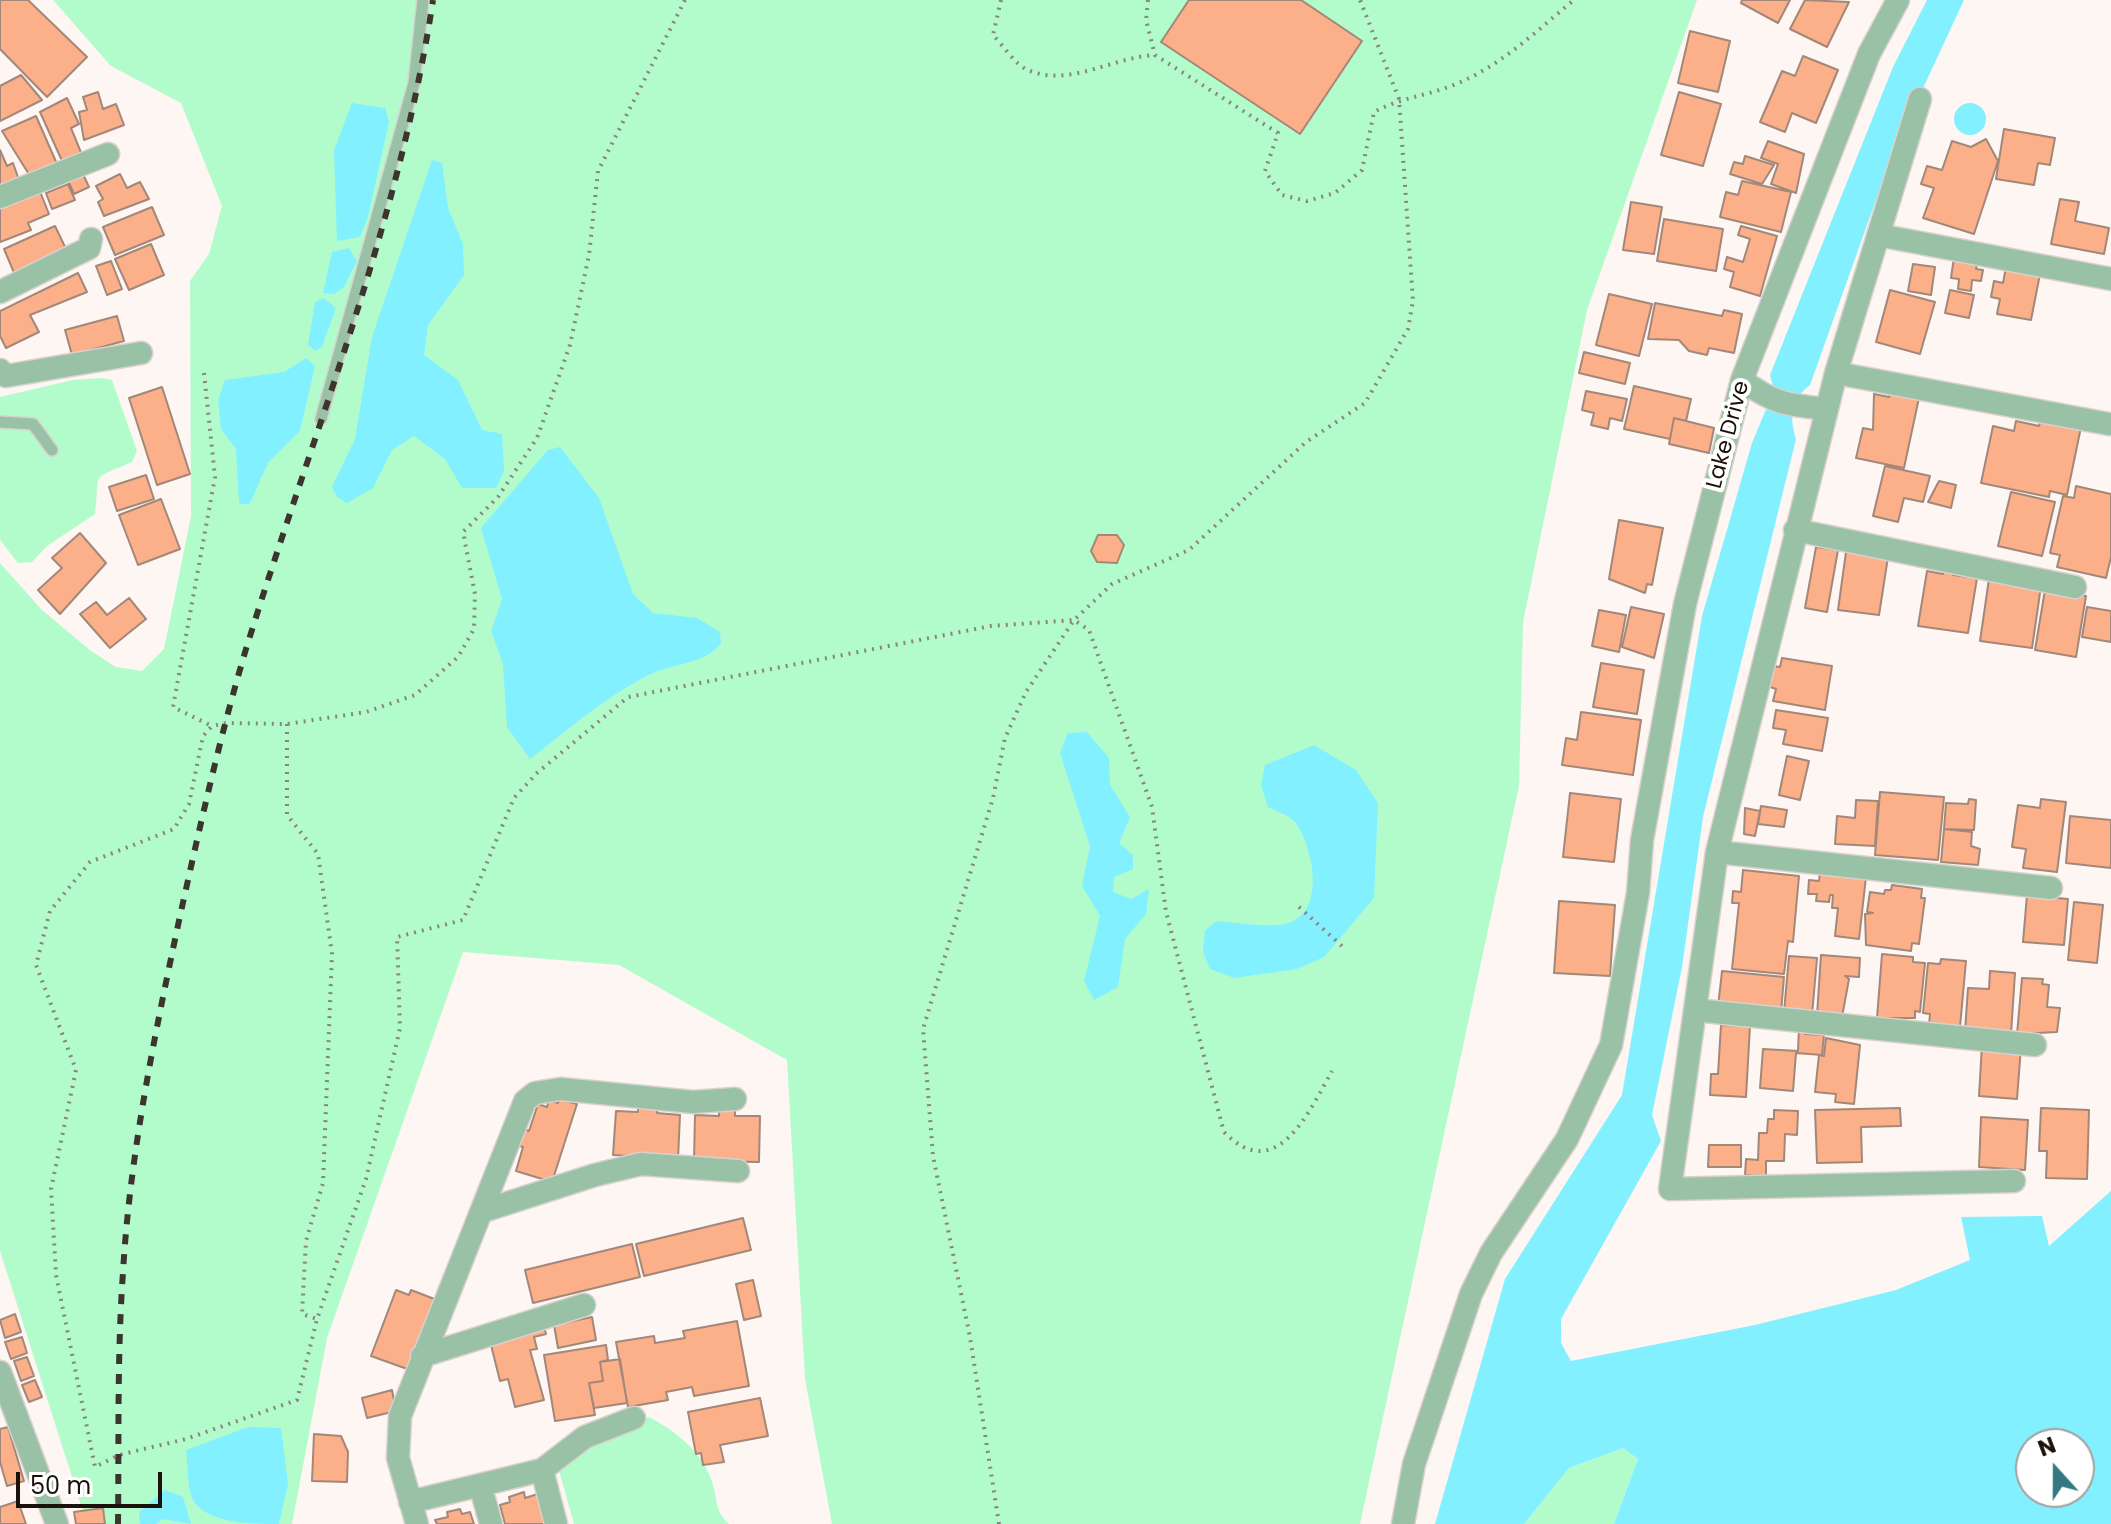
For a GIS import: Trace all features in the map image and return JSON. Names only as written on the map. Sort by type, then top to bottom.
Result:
[{"type":"street","name":"Lake Drive","points":[[1403,1524],[1414,1464],[1471,1294],[1491,1253],[1567,1139],[1611,1045],[1638,893],[1642,840],[1685,604],[1742,380],[1869,54],[1898,0]]},
{"type":"street","points":[[1920,99],[1836,373],[1717,852],[1670,1189],[2014,1181]]},
{"type":"street","points":[[0,197],[108,154]]},
{"type":"street","points":[[1878,235],[2111,279]]},
{"type":"street","points":[[0,292],[89,248],[91,239]]},
{"type":"street","points":[[0,370],[6,376],[141,353]]},
{"type":"street","points":[[1836,373],[2109,424]]},
{"type":"street","points":[[1742,380],[1766,398],[1786,406],[1827,409]]},
{"type":"street","points":[[1795,530],[2075,587]]},
{"type":"street","points":[[1717,852],[2051,888]]},
{"type":"street","points":[[1695,1010],[2035,1045]]},
{"type":"street","points":[[417,1524],[398,1458],[400,1416],[525,1101],[535,1093],[560,1089],[693,1102],[735,1099]]},
{"type":"street","points":[[483,1211],[595,1175],[641,1164],[738,1171]]},
{"type":"street","points":[[422,1356],[584,1305]]},
{"type":"street","points":[[0,1372],[57,1524]]},
{"type":"street","points":[[410,1502],[542,1470],[585,1437],[634,1418]]},
{"type":"street","points":[[542,1470],[556,1524]]},
{"type":"street","points":[[480,1485],[491,1524]]},
{"type":"lane","points":[[321,419],[414,83],[423,0]]},
{"type":"lane","points":[[0,422],[33,424],[52,450]]},
{"type":"path","points":[[685,0],[598,171],[589,255],[570,345],[537,438],[498,497],[463,532],[475,594],[474,629],[458,657],[415,695],[366,712],[287,724],[226,723],[212,726],[203,736],[189,804],[174,829],[90,862],[50,911],[36,965],[76,1070],[51,1189],[56,1275],[95,1467],[119,1455],[186,1439],[297,1400],[317,1319],[366,1179],[400,1028],[397,937],[463,920],[514,798],[537,773],[628,697],[991,626],[1074,620],[1089,630],[1152,807],[1166,912],[1224,1132],[1237,1145],[1259,1153],[1276,1148],[1301,1125],[1332,1071]]},
{"type":"path","points":[[1001,0],[993,35],[1025,70],[1058,78],[1128,57],[1155,55],[1278,133],[1265,171],[1282,195],[1307,201],[1335,193],[1362,170],[1374,112],[1399,99],[1450,87],[1494,66],[1574,0]]},
{"type":"path","points":[[1148,0],[1146,20],[1155,55]]},
{"type":"path","points":[[999,1524],[970,1337],[933,1156],[923,1029],[993,798],[1005,738],[1026,692],[1074,620],[1112,584],[1189,550],[1306,442],[1365,403],[1408,329],[1413,301],[1399,99],[1360,0]]},
{"type":"path","points":[[204,373],[215,477],[173,707],[212,726]]},
{"type":"path","points":[[287,724],[287,815],[318,854],[332,954],[323,1183],[306,1241],[302,1314],[317,1319]]},
{"type":"path","points":[[1299,907],[1343,947]]},
{"type":"green space","points":[[53,0],[1697,0],[1587,310],[1523,622],[1519,786],[1360,1524],[832,1524],[805,1379],[787,1060],[619,965],[463,952],[327,1338],[292,1524],[87,1524],[0,1251],[0,563],[41,609],[91,651],[116,667],[142,671],[164,649],[191,516],[190,281],[209,254],[222,206],[181,103],[111,66]]},
{"type":"green space","points":[[73,380],[112,380],[137,451],[132,462],[99,479],[95,514],[47,546],[32,562],[18,563],[0,540],[0,397]]},
{"type":"green space","points":[[649,1417],[679,1436],[696,1453],[709,1473],[719,1511],[729,1524],[574,1524],[557,1463],[593,1435]]},
{"type":"green space","points":[[1623,1448],[1638,1459],[1614,1524],[1524,1524],[1569,1468]]},
{"type":"water","points":[[1927,0],[1964,0],[1892,155],[1810,385],[1795,402],[1793,423],[1796,439],[1703,817],[1682,967],[1652,1115],[1661,1141],[1561,1319],[1561,1343],[1571,1361],[1755,1325],[1896,1290],[1970,1260],[1961,1217],[2042,1216],[2049,1246],[2111,1191],[2111,1524],[1614,1524],[1638,1459],[1623,1448],[1569,1468],[1524,1524],[1435,1524],[1505,1279],[1622,1095],[1702,616],[1752,443],[1774,390],[1770,375],[1893,67]]},
{"type":"water","points":[[352,103],[385,108],[389,122],[368,217],[360,237],[337,241],[334,150]]},
{"type":"water","points":[[1970,103],[1981,108],[1986,119],[1981,130],[1970,135],[1959,130],[1954,119],[1959,108]]},
{"type":"water","points":[[432,160],[442,163],[448,208],[463,244],[464,275],[428,325],[424,355],[458,380],[482,430],[502,434],[504,471],[496,488],[462,488],[445,459],[414,436],[392,450],[373,488],[347,503],[337,497],[332,487],[355,439],[372,337]]},
{"type":"water","points":[[349,248],[357,261],[344,287],[334,294],[323,293],[332,252]]},
{"type":"water","points":[[324,298],[336,308],[322,347],[315,351],[308,345],[315,302]]},
{"type":"water","points":[[306,358],[315,366],[300,431],[268,463],[249,505],[239,503],[236,449],[221,429],[218,400],[225,380],[284,372]]},
{"type":"water","points":[[560,447],[599,498],[633,594],[653,613],[697,618],[720,632],[721,643],[707,655],[660,670],[619,692],[530,759],[507,727],[503,664],[491,631],[502,599],[481,528],[548,450]]},
{"type":"water","points":[[1087,732],[1109,758],[1110,785],[1130,817],[1119,843],[1133,855],[1133,869],[1114,877],[1113,892],[1131,899],[1149,889],[1146,914],[1125,939],[1118,987],[1094,1000],[1084,981],[1100,916],[1082,886],[1090,846],[1060,753],[1068,733]]},
{"type":"water","points":[[1314,745],[1356,770],[1378,803],[1374,898],[1324,957],[1297,969],[1234,978],[1210,969],[1203,952],[1205,931],[1216,921],[1285,924],[1298,918],[1307,908],[1313,879],[1302,833],[1286,815],[1268,807],[1261,785],[1265,765]]},
{"type":"water","points":[[248,1427],[281,1428],[288,1484],[279,1524],[244,1523],[220,1518],[200,1508],[191,1495],[186,1450]]},
{"type":"water","points":[[165,1490],[183,1497],[191,1524],[162,1519],[157,1524],[140,1524],[139,1512]]},
{"type":"building","points":[[0,0],[28,0],[87,57],[47,97],[0,49]]},
{"type":"building","points":[[1189,0],[1301,0],[1362,41],[1300,134],[1161,42]]},
{"type":"building","points":[[1742,0],[1790,0],[1778,23],[1741,3]]},
{"type":"building","points":[[1805,0],[1849,2],[1827,47],[1790,29]]},
{"type":"building","points":[[1690,31],[1730,41],[1718,92],[1678,83]]},
{"type":"building","points":[[1803,56],[1838,70],[1816,123],[1792,113],[1785,132],[1760,122],[1782,71],[1795,76]]},
{"type":"building","points":[[21,75],[42,100],[0,121],[0,86]]},
{"type":"building","points":[[98,92],[103,109],[116,104],[124,125],[84,140],[79,112],[87,110],[83,97]]},
{"type":"building","points":[[1679,92],[1721,104],[1703,166],[1661,155]]},
{"type":"building","points":[[67,98],[79,124],[71,128],[82,155],[63,163],[40,112]]},
{"type":"building","points":[[36,116],[57,164],[30,176],[2,131]]},
{"type":"building","points":[[2004,129],[2055,138],[2050,165],[2038,163],[2034,185],[1996,179]]},
{"type":"building","points":[[1986,139],[1998,161],[1974,234],[1923,218],[1934,188],[1921,184],[1927,166],[1942,170],[1952,141],[1971,147]]},
{"type":"building","points":[[1768,141],[1804,154],[1796,193],[1771,184],[1778,164],[1761,158]]},
{"type":"building","points":[[0,150],[7,166],[13,163],[19,180],[0,187]]},
{"type":"building","points":[[1745,156],[1774,165],[1762,184],[1730,174],[1734,162],[1743,164]]},
{"type":"building","points":[[82,172],[89,187],[74,194],[67,178]]},
{"type":"building","points":[[120,174],[127,188],[140,182],[149,199],[104,216],[98,202],[103,199],[96,186]]},
{"type":"building","points":[[1742,181],[1791,192],[1781,232],[1720,217],[1726,192],[1738,195]]},
{"type":"building","points":[[68,184],[75,200],[52,209],[46,193]]},
{"type":"building","points":[[39,189],[49,214],[28,223],[31,230],[0,242],[0,202]]},
{"type":"building","points":[[2060,199],[2079,202],[2075,221],[2109,228],[2104,254],[2051,244]]},
{"type":"building","points":[[1631,202],[1662,207],[1654,254],[1623,250]]},
{"type":"building","points":[[152,207],[164,235],[115,255],[103,227]]},
{"type":"building","points":[[1664,219],[1723,229],[1716,271],[1657,261]]},
{"type":"building","points":[[55,226],[67,251],[15,275],[4,249]]},
{"type":"building","points":[[1741,226],[1777,236],[1760,296],[1730,287],[1734,272],[1724,269],[1727,257],[1743,262],[1750,239],[1738,235]]},
{"type":"building","points":[[151,244],[164,275],[129,290],[115,259]]},
{"type":"building","points":[[1954,257],[1978,260],[1976,269],[1983,270],[1981,281],[1972,280],[1971,291],[1958,289],[1959,279],[1951,278]]},
{"type":"building","points":[[111,261],[122,289],[107,295],[96,266]]},
{"type":"building","points":[[1913,264],[1935,267],[1931,295],[1908,291]]},
{"type":"building","points":[[2006,267],[2040,274],[2031,320],[1997,314],[2000,299],[1991,297],[1994,281],[2003,283]]},
{"type":"building","points":[[78,273],[87,292],[30,315],[39,332],[6,348],[0,336],[0,311]]},
{"type":"building","points":[[1890,290],[1935,302],[1920,354],[1876,342]]},
{"type":"building","points":[[1950,290],[1974,295],[1969,318],[1945,313]]},
{"type":"building","points":[[1609,294],[1652,304],[1639,356],[1596,345]]},
{"type":"building","points":[[1655,303],[1722,316],[1724,310],[1742,314],[1734,353],[1709,348],[1707,355],[1689,351],[1679,340],[1648,339]]},
{"type":"building","points":[[117,316],[124,341],[72,355],[65,330]]},
{"type":"building","points":[[1584,352],[1630,363],[1625,384],[1579,373]]},
{"type":"building","points":[[1634,386],[1691,399],[1686,421],[1674,418],[1670,439],[1624,429]]},
{"type":"building","points":[[162,387],[190,474],[157,485],[129,398]]},
{"type":"building","points":[[1892,387],[1920,393],[1904,468],[1856,458],[1863,428],[1873,430],[1874,394],[1889,397]]},
{"type":"building","points":[[1586,391],[1627,399],[1622,421],[1610,418],[1608,429],[1591,425],[1594,413],[1582,410]]},
{"type":"building","points":[[1674,418],[1714,428],[1709,453],[1669,444]]},
{"type":"building","points":[[2041,419],[2081,427],[2067,495],[2050,491],[2049,497],[1981,483],[1993,426],[2014,431],[2016,421],[2039,426]]},
{"type":"building","points":[[1885,466],[1930,476],[1923,502],[1904,498],[1898,522],[1873,516]]},
{"type":"building","points":[[146,475],[154,499],[117,511],[109,487]]},
{"type":"building","points":[[1939,481],[1956,485],[1951,508],[1928,502]]},
{"type":"building","points":[[2076,486],[2111,494],[2111,557],[2106,578],[2057,567],[2060,555],[2050,553],[2063,496],[2074,498]]},
{"type":"building","points":[[2011,492],[2055,502],[2042,556],[1998,546]]},
{"type":"building","points":[[161,499],[180,549],[138,565],[119,515]]},
{"type":"building","points":[[1619,520],[1663,528],[1652,585],[1647,584],[1645,593],[1609,579]]},
{"type":"building","points":[[80,533],[106,563],[60,614],[38,590],[62,568],[52,558]]},
{"type":"building","points":[[1098,535],[1117,535],[1124,545],[1117,563],[1097,562],[1091,551]]},
{"type":"building","points":[[1816,547],[1838,550],[1827,612],[1805,608]]},
{"type":"building","points":[[1846,552],[1888,557],[1879,615],[1838,610]]},
{"type":"building","points":[[1945,562],[1956,563],[1953,575],[1977,578],[1968,633],[1918,626],[1927,571],[1943,574]]},
{"type":"building","points":[[1989,579],[2041,586],[2032,648],[1980,641]]},
{"type":"building","points":[[2045,590],[2086,596],[2076,657],[2035,650]]},
{"type":"building","points":[[129,598],[146,619],[110,648],[80,614],[96,602],[107,615]]},
{"type":"building","points":[[1631,607],[1664,614],[1654,658],[1622,647]]},
{"type":"building","points":[[2087,607],[2111,611],[2111,642],[2082,637]]},
{"type":"building","points":[[1599,610],[1626,615],[1619,652],[1592,646]]},
{"type":"building","points":[[1782,658],[1832,666],[1825,710],[1773,701],[1776,689],[1770,687],[1773,666],[1780,667]]},
{"type":"building","points":[[1601,663],[1644,670],[1637,714],[1593,707]]},
{"type":"building","points":[[1776,710],[1828,718],[1822,751],[1783,744],[1786,730],[1773,728]]},
{"type":"building","points":[[1581,712],[1641,720],[1633,775],[1562,765],[1566,738],[1577,740]]},
{"type":"building","points":[[1787,756],[1809,761],[1800,800],[1779,795]]},
{"type":"building","points":[[1880,792],[1944,797],[1938,860],[1875,855]]},
{"type":"building","points":[[1570,793],[1621,799],[1614,862],[1563,857]]},
{"type":"building","points":[[1969,799],[1976,800],[1974,830],[1944,829],[1946,803],[1968,804]]},
{"type":"building","points":[[2041,799],[2066,802],[2057,872],[2023,868],[2026,849],[2012,847],[2018,805],[2040,808]]},
{"type":"building","points":[[1856,800],[1878,801],[1875,846],[1835,844],[1837,816],[1855,818]]},
{"type":"building","points":[[1761,806],[1787,810],[1784,827],[1758,824]]},
{"type":"building","points":[[1745,808],[1760,811],[1755,836],[1744,834]]},
{"type":"building","points":[[2070,816],[2111,820],[2111,868],[2066,863]]},
{"type":"building","points":[[1944,829],[1972,832],[1971,846],[1980,849],[1978,865],[1941,862]]},
{"type":"building","points":[[1743,870],[1799,876],[1793,942],[1788,941],[1784,974],[1732,969],[1739,903],[1732,903],[1733,891],[1741,892]]},
{"type":"building","points":[[1820,873],[1866,877],[1859,939],[1835,936],[1838,908],[1832,908],[1833,895],[1830,895],[1829,902],[1816,901],[1817,894],[1808,894],[1809,880],[1819,881]]},
{"type":"building","points":[[1892,885],[1922,889],[1921,898],[1925,898],[1919,944],[1912,943],[1911,951],[1866,945],[1865,914],[1873,913],[1867,912],[1870,892],[1884,894],[1885,890],[1891,890]]},
{"type":"building","points":[[2027,895],[2068,899],[2064,945],[2023,942]]},
{"type":"building","points":[[1559,901],[1615,905],[1610,976],[1554,973]]},
{"type":"building","points":[[2074,902],[2103,905],[2097,963],[2068,960]]},
{"type":"building","points":[[1882,954],[1913,957],[1913,962],[1925,963],[1920,1012],[1915,1011],[1915,1018],[1877,1018]]},
{"type":"building","points":[[1821,955],[1860,958],[1859,977],[1845,976],[1849,979],[1842,1017],[1817,1015]]},
{"type":"building","points":[[1789,956],[1817,958],[1812,1015],[1784,1012]]},
{"type":"building","points":[[1941,959],[1966,961],[1960,1027],[1929,1025],[1930,1014],[1923,1013],[1928,963],[1940,964]]},
{"type":"building","points":[[1722,971],[1784,977],[1781,1012],[1718,1007]]},
{"type":"building","points":[[1990,971],[2015,973],[2011,1034],[1965,1031],[1968,988],[1989,989]]},
{"type":"building","points":[[2022,978],[2043,979],[2042,984],[2049,985],[2047,1007],[2060,1008],[2057,1032],[2017,1034]]},
{"type":"building","points":[[1721,1025],[1750,1026],[1746,1097],[1710,1095],[1711,1074],[1718,1074]]},
{"type":"building","points":[[1799,1027],[1806,1027],[1805,1034],[1824,1035],[1822,1055],[1796,1053],[1793,1091],[1760,1088],[1763,1049],[1798,1051]]},
{"type":"building","points":[[1826,1038],[1860,1045],[1854,1104],[1835,1102],[1836,1094],[1815,1092],[1819,1055],[1824,1056]]},
{"type":"building","points":[[1982,1045],[2021,1047],[2017,1099],[1979,1096]]},
{"type":"building","points":[[559,1099],[577,1104],[552,1182],[516,1171],[523,1147],[516,1145],[521,1128],[529,1131],[538,1104],[547,1107],[549,1100],[558,1103]]},
{"type":"building","points":[[638,1105],[658,1106],[657,1113],[680,1115],[678,1159],[613,1155],[616,1111],[638,1112]]},
{"type":"building","points":[[1900,1108],[1901,1126],[1861,1127],[1862,1162],[1817,1163],[1815,1110]]},
{"type":"building","points":[[2041,1108],[2089,1110],[2087,1179],[2046,1178],[2047,1151],[2039,1151]]},
{"type":"building","points":[[719,1109],[735,1109],[735,1116],[760,1116],[759,1162],[694,1161],[695,1115],[719,1116]]},
{"type":"building","points":[[1774,1110],[1798,1111],[1797,1135],[1785,1134],[1784,1161],[1766,1161],[1766,1176],[1745,1175],[1746,1159],[1758,1160],[1759,1133],[1767,1133],[1768,1119],[1774,1119]]},
{"type":"building","points":[[1981,1117],[2028,1120],[2025,1170],[1979,1167]]},
{"type":"building","points":[[1709,1145],[1741,1145],[1741,1167],[1708,1167]]},
{"type":"building","points":[[743,1218],[751,1250],[644,1276],[636,1244]]},
{"type":"building","points":[[632,1244],[640,1277],[533,1303],[525,1270]]},
{"type":"building","points":[[753,1280],[761,1316],[744,1320],[736,1284]]},
{"type":"building","points":[[396,1290],[409,1295],[411,1290],[437,1300],[410,1370],[371,1356]]},
{"type":"building","points":[[15,1314],[21,1332],[5,1338],[0,1320]]},
{"type":"building","points":[[592,1317],[596,1340],[558,1348],[554,1325]]},
{"type":"building","points":[[737,1321],[749,1386],[694,1396],[692,1387],[666,1392],[668,1400],[628,1407],[616,1342],[654,1336],[655,1343],[685,1338],[683,1331]]},
{"type":"building","points":[[543,1324],[546,1334],[534,1337],[537,1349],[530,1350],[544,1400],[515,1407],[508,1379],[500,1381],[489,1337]]},
{"type":"building","points":[[22,1337],[27,1353],[11,1359],[5,1342]]},
{"type":"building","points":[[606,1345],[608,1360],[600,1362],[603,1381],[589,1383],[595,1415],[555,1421],[544,1355]]},
{"type":"building","points":[[27,1357],[34,1376],[21,1381],[14,1361]]},
{"type":"building","points":[[620,1359],[627,1403],[594,1408],[589,1383],[603,1381],[600,1362]]},
{"type":"building","points":[[35,1380],[42,1397],[29,1402],[22,1385]]},
{"type":"building","points":[[392,1390],[396,1411],[367,1418],[362,1398]]},
{"type":"building","points":[[760,1398],[768,1436],[720,1445],[724,1462],[703,1465],[701,1453],[696,1454],[688,1412]]},
{"type":"building","points":[[8,1427],[24,1481],[7,1486],[0,1462],[0,1429]]},
{"type":"building","points":[[314,1434],[341,1436],[348,1452],[347,1482],[312,1481]]},
{"type":"building","points":[[524,1492],[525,1498],[541,1493],[549,1524],[505,1524],[500,1505],[510,1502],[509,1497]]},
{"type":"building","points":[[18,1501],[26,1524],[0,1524],[0,1507]]},
{"type":"building","points":[[103,1508],[105,1524],[76,1524],[74,1512]]},
{"type":"building","points":[[460,1509],[462,1514],[470,1512],[474,1524],[437,1524],[435,1520],[448,1517],[447,1512]]},
{"type":"railway","points":[[118,1524],[120,1335],[126,1227],[145,1093],[171,960],[211,781],[246,649],[377,247],[418,84],[433,0]]}]
